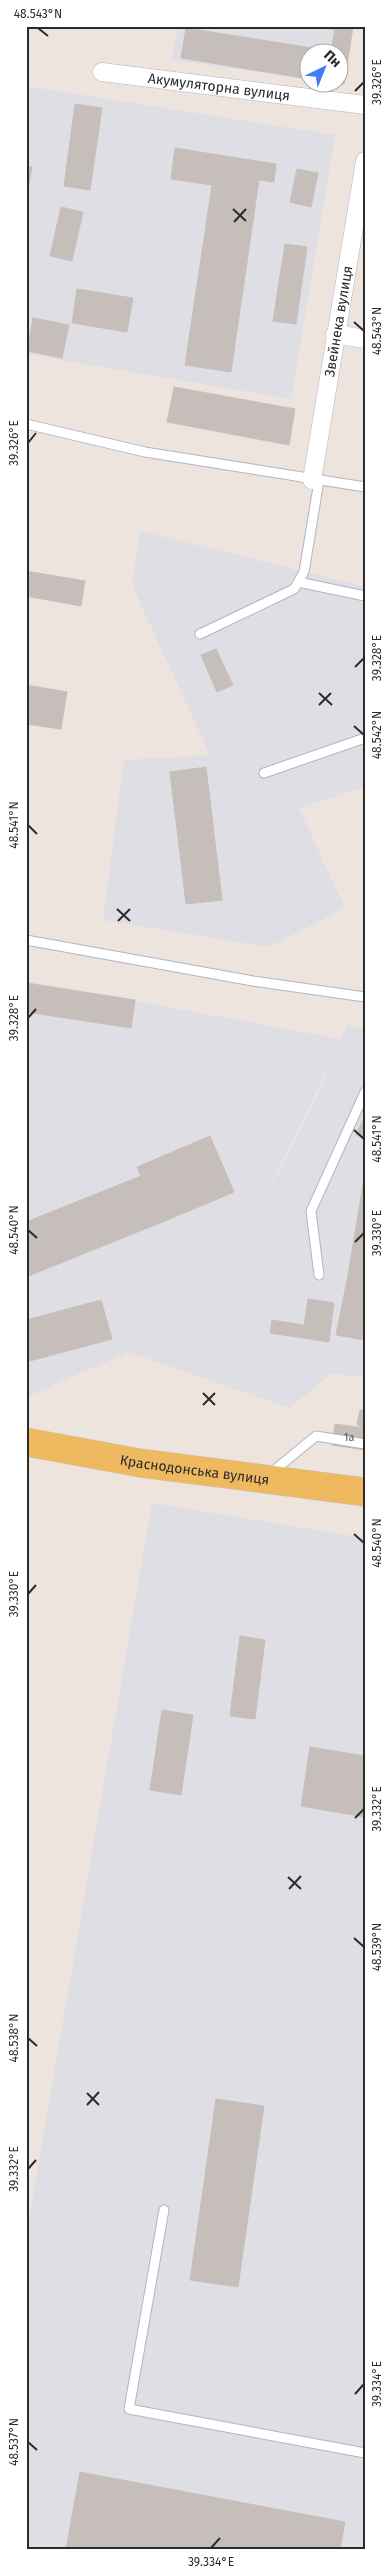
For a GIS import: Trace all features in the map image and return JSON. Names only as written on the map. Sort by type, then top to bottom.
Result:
[{"type":"main road","name":"Краснодонська вулиця","points":[[26,1442],[140,1462],[365,1492]]},
{"type":"street","name":"Акумуляторна вулиця","points":[[102,72],[365,105]]},
{"type":"street","name":"Звейнека вулиця","points":[[316,481],[335,334],[365,161]]},
{"type":"street","points":[[335,334],[365,339]]},
{"type":"lane","points":[[26,424],[145,452],[316,481],[365,487]]},
{"type":"lane","points":[[200,634],[294,589],[304,572],[316,481]]},
{"type":"lane","points":[[298,582],[365,596]]},
{"type":"lane","points":[[264,773],[365,738]]},
{"type":"lane","points":[[26,940],[253,981],[365,998]]},
{"type":"lane","points":[[319,1275],[311,1211],[365,1092]]},
{"type":"lane","points":[[266,1478],[316,1436],[365,1444]]},
{"type":"lane","points":[[164,2210],[129,2409],[365,2453]]},
{"type":"shaded area","points":[[175,26],[353,26],[348,58],[348,42],[298,42],[298,78],[172,60],[178,27]]},
{"type":"shaded area","points":[[26,86],[335,135],[291,399],[26,354]]},
{"type":"shaded area","points":[[140,531],[365,587],[365,787],[299,808],[345,908],[269,947],[103,920],[124,760],[210,755],[132,585]]},
{"type":"shaded area","points":[[26,981],[341,1039],[347,1026],[365,1029],[365,1378],[332,1373],[289,1408],[129,1352],[26,1397]],"holes":[[[335,1053],[316,1100],[271,1186],[270,1186]]]},
{"type":"shaded area","points":[[152,1503],[365,1538],[365,2549],[26,2549],[26,2237]]},
{"type":"building","points":[[315,26],[353,26],[352,33]]},
{"type":"building","points":[[186,28],[298,46],[298,77],[181,58]]},
{"type":"building","points":[[335,30],[352,33],[348,58],[348,42],[333,42]]},
{"type":"building","points":[[75,104],[102,108],[90,190],[64,186]]},
{"type":"building","points":[[175,148],[276,164],[274,182],[259,180],[231,372],[185,365],[212,185],[171,179]]},
{"type":"building","points":[[26,166],[32,167],[26,198]]},
{"type":"building","points":[[297,169],[318,173],[311,207],[290,202]]},
{"type":"building","points":[[61,207],[83,212],[72,261],[50,256]]},
{"type":"building","points":[[285,244],[307,247],[296,324],[273,321]]},
{"type":"building","points":[[77,289],[133,298],[127,332],[72,323]]},
{"type":"building","points":[[33,318],[69,325],[62,358],[27,351]]},
{"type":"building","points":[[174,387],[295,409],[289,445],[167,422]]},
{"type":"building","points":[[26,571],[85,581],[81,606],[26,596]]},
{"type":"building","points":[[216,649],[233,685],[217,692],[201,655]]},
{"type":"building","points":[[26,685],[67,692],[61,729],[26,724]]},
{"type":"building","points":[[206,767],[222,900],[186,904],[170,772]]},
{"type":"building","points":[[26,983],[135,1000],[131,1028],[26,1012]]},
{"type":"building","points":[[365,1116],[365,1138],[356,1135]]},
{"type":"building","points":[[210,1136],[234,1192],[160,1223],[137,1167]]},
{"type":"building","points":[[141,1176],[160,1223],[26,1277],[26,1222]]},
{"type":"building","points":[[363,1184],[365,1185],[365,1278],[348,1275]]},
{"type":"building","points":[[348,1275],[365,1278],[365,1340],[336,1335]]},
{"type":"building","points":[[308,1299],[334,1303],[329,1342],[270,1333],[272,1320],[304,1325]]},
{"type":"building","points":[[101,1300],[112,1339],[26,1362],[26,1320]]},
{"type":"building","points":[[360,1410],[365,1410],[365,1427],[357,1425]]},
{"type":"building","points":[[335,1424],[365,1428],[365,1450],[332,1445]]},
{"type":"building","points":[[240,1636],[265,1640],[255,1719],[230,1716]]},
{"type":"building","points":[[162,1710],[193,1715],[181,1795],[150,1790]]},
{"type":"building","points":[[310,1747],[365,1756],[365,1817],[301,1806]]},
{"type":"building","points":[[216,2099],[264,2106],[238,2287],[190,2280]]},
{"type":"building","points":[[80,2472],[345,2522],[340,2549],[66,2549]]}]
